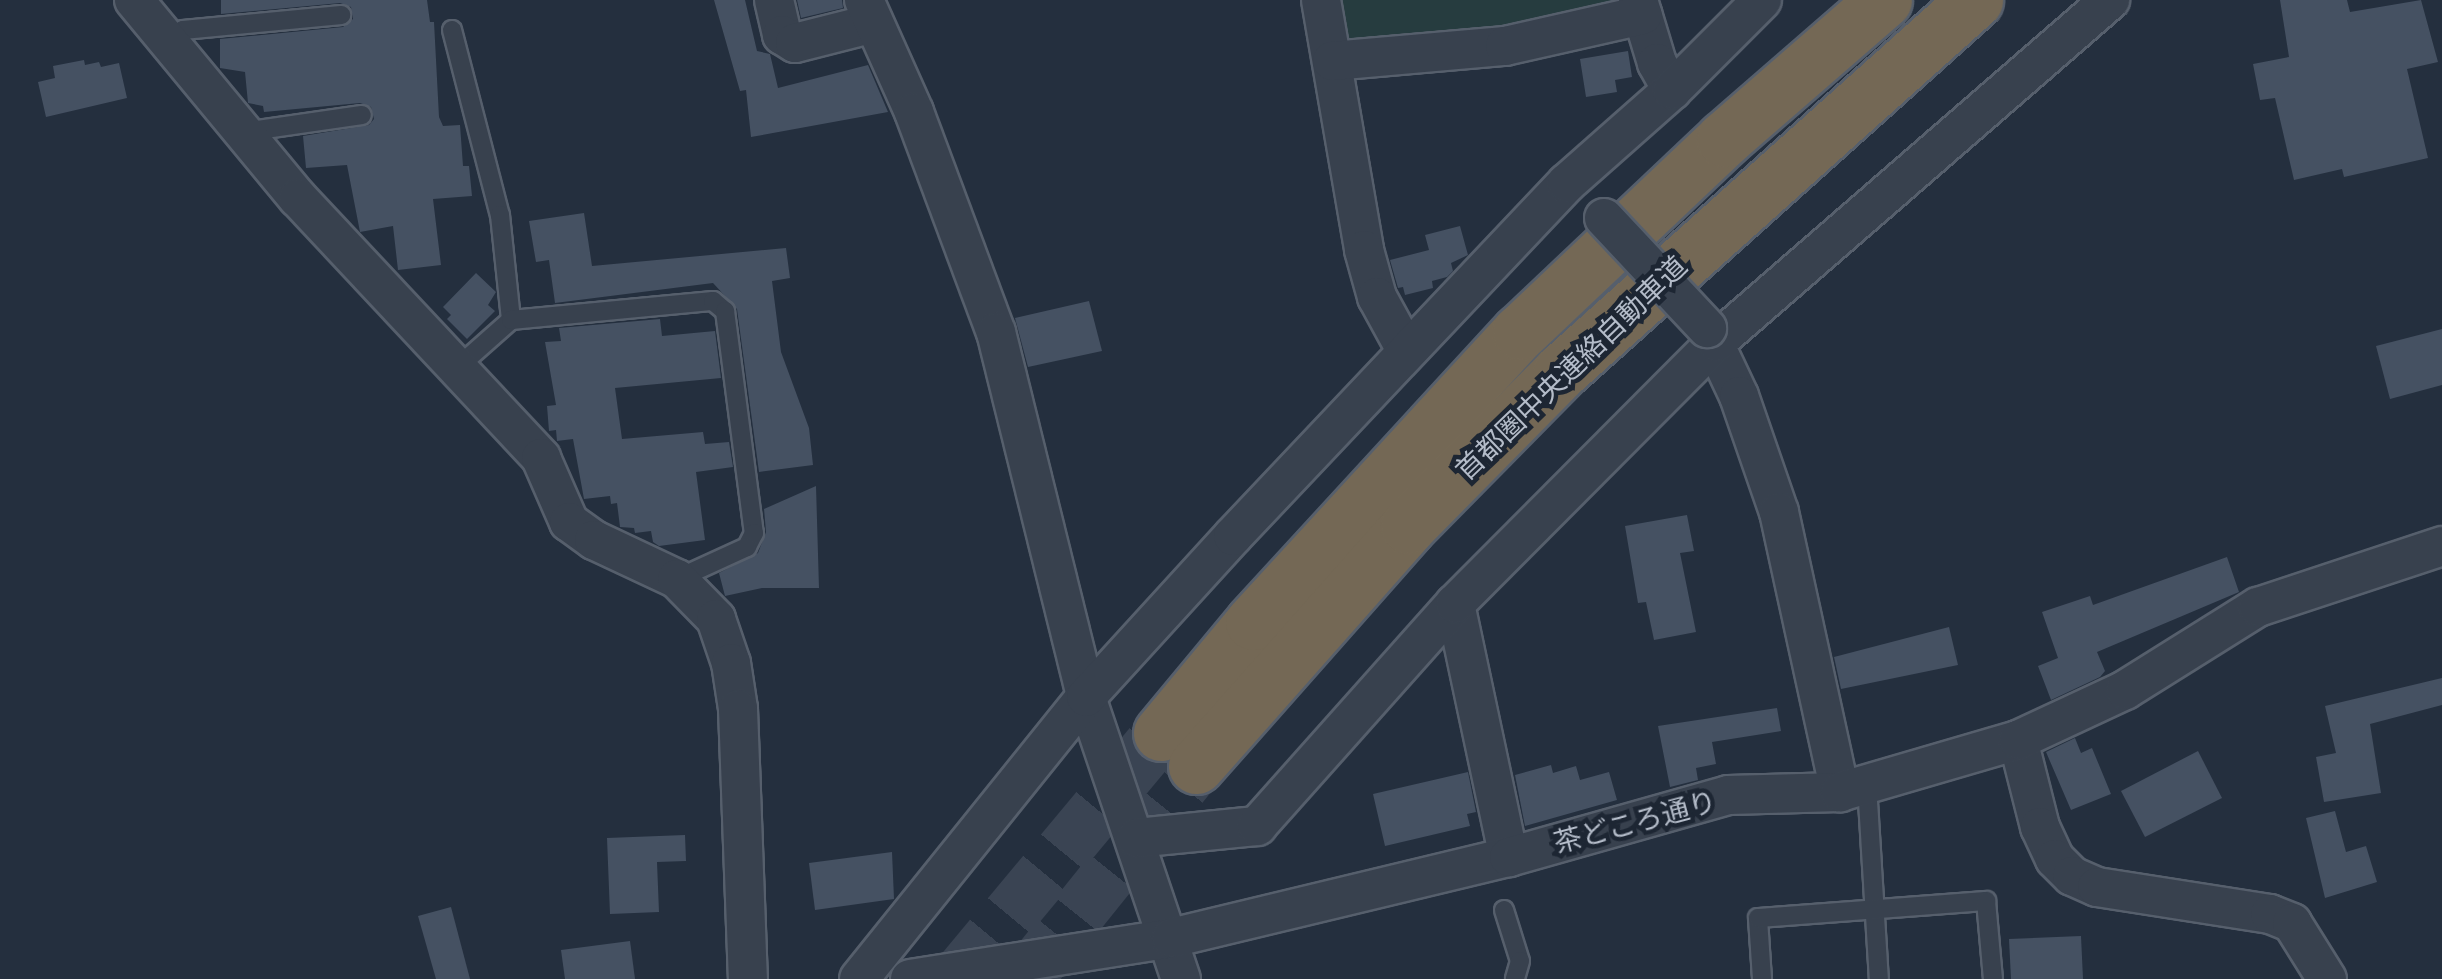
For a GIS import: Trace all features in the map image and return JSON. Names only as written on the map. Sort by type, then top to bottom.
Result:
[{"type":"highway","points":[[1520,332],[1846,0]]},
{"type":"highway","name":"首都圏中央連絡自動車道","points":[[1884,0],[1724,138],[1520,332],[1293,578],[1179,749],[1561,371],[1975,0]]},
{"type":"street","points":[[134,0],[298,198],[460,366],[542,458],[569,522],[594,540],[677,579],[716,619],[731,663],[738,709],[748,979]]},
{"type":"street","points":[[774,0],[782,35],[795,43],[869,11],[914,112],[996,332],[1086,697],[1171,938],[1181,979]]},
{"type":"street","points":[[1321,0],[1364,250],[1377,297],[1406,350]]},
{"type":"street","points":[[859,979],[1086,697],[1406,350],[1567,183],[1672,90],[1762,0]]},
{"type":"street","points":[[1136,838],[1257,826],[1455,604],[1712,335],[2110,0]]},
{"type":"street","points":[[1332,61],[1505,46],[1640,8],[1657,63],[1672,90]]},
{"type":"street","points":[[1567,183],[1712,335],[1779,512],[1854,789]]},
{"type":"street","name":"茶どころ通り","points":[[910,979],[1171,938],[1509,856],[1728,796],[1854,789],[2018,740],[2124,690],[2258,607],[2442,546]]},
{"type":"street","points":[[1455,604],[1509,856]]},
{"type":"street","points":[[2018,740],[2040,826],[2054,859],[2072,876],[2097,887],[2270,914],[2292,923],[2326,979]]},
{"type":"lane","points":[[166,39],[183,30],[342,16]]},
{"type":"lane","points":[[452,30],[500,215],[512,320]]},
{"type":"lane","points":[[243,132],[362,114]]},
{"type":"lane","points":[[460,366],[512,320],[713,301],[725,311],[754,532],[747,546],[677,579]]},
{"type":"lane","points":[[1854,789],[1875,910],[1879,979]]},
{"type":"lane","points":[[1762,979],[1758,918],[1986,901],[1993,979]]},
{"type":"lane","points":[[1504,910],[1520,961],[1515,979]]},
{"type":"green space","points":[[1327,0],[1632,0],[1626,13],[1348,51]]},
{"type":"building","points":[[221,0],[427,0],[430,22],[434,22],[439,117],[443,126],[460,125],[463,166],[469,166],[472,196],[433,199],[441,265],[398,270],[393,226],[360,232],[347,165],[306,168],[303,136],[369,125],[374,119],[371,107],[360,103],[264,112],[263,106],[248,103],[245,72],[220,68],[220,39],[343,27],[353,19],[351,7],[340,3],[221,14]]},
{"type":"building","points":[[714,0],[745,0],[757,51],[770,54],[778,88],[868,65],[888,112],[751,137],[746,90],[740,91]]},
{"type":"building","points":[[797,0],[842,0],[843,8],[801,18]]},
{"type":"building","points":[[2280,0],[2347,0],[2350,12],[2421,0],[2438,62],[2407,69],[2428,158],[2344,177],[2342,169],[2294,180],[2275,98],[2260,100],[2253,64],[2289,57]]},
{"type":"building","points":[[1628,51],[1632,77],[1615,80],[1617,92],[1586,97],[1580,59]]},
{"type":"building","points":[[84,60],[85,65],[99,62],[101,67],[119,63],[127,98],[46,117],[38,82],[55,78],[53,66]]},
{"type":"building","points":[[584,213],[592,266],[786,248],[790,278],[772,281],[781,352],[809,428],[813,465],[759,472],[737,309],[713,283],[555,303],[549,260],[536,262],[529,221]]},
{"type":"building","points":[[1460,226],[1468,255],[1451,263],[1453,271],[1432,281],[1433,288],[1405,295],[1403,287],[1398,288],[1390,260],[1429,250],[1425,235]]},
{"type":"building","points":[[476,273],[496,292],[488,305],[495,311],[467,339],[447,319],[451,315],[443,307]]},
{"type":"building","points":[[1089,301],[1102,351],[1028,367],[1015,318]]},
{"type":"building","points":[[660,319],[662,336],[715,331],[721,378],[615,388],[622,439],[703,432],[705,444],[729,442],[733,467],[696,472],[705,540],[659,546],[653,542],[651,531],[635,533],[634,528],[620,527],[617,503],[611,504],[610,496],[584,499],[573,439],[557,441],[556,430],[549,431],[547,406],[556,405],[545,342],[561,341],[559,328]]},
{"type":"building","points":[[2442,329],[2442,385],[2390,399],[2376,346]]},
{"type":"building","points":[[816,486],[819,588],[762,588],[725,596],[719,573],[758,553],[766,532],[764,509]]},
{"type":"building","points":[[1687,515],[1694,551],[1680,553],[1696,632],[1654,640],[1646,602],[1638,603],[1625,526]]},
{"type":"building","points":[[2227,557],[2239,592],[2097,652],[2105,671],[2100,677],[2051,700],[2038,666],[2058,658],[2042,612],[2090,596],[2093,605]]},
{"type":"building","points":[[1949,627],[1958,665],[1841,689],[1834,657]]},
{"type":"building","points":[[2442,678],[2442,705],[2370,724],[2381,793],[2324,802],[2316,757],[2336,753],[2325,706]]},
{"type":"building","points":[[1777,708],[1781,731],[1712,742],[1716,764],[1696,768],[1698,780],[1670,787],[1658,726]]},
{"type":"building","points":[[2075,738],[2081,753],[2092,748],[2111,794],[2071,810],[2046,752]]},
{"type":"building","points":[[2198,751],[2222,798],[2145,837],[2121,791]]},
{"type":"building","points":[[1551,765],[1553,773],[1576,766],[1580,780],[1609,772],[1617,800],[1525,826],[1515,775]]},
{"type":"building","points":[[1468,772],[1476,812],[1467,814],[1470,826],[1385,846],[1373,794]]},
{"type":"building","points":[[2335,811],[2346,852],[2366,846],[2377,882],[2325,898],[2306,818]]},
{"type":"building","points":[[685,835],[686,861],[657,862],[659,912],[610,914],[607,838]]},
{"type":"building","points":[[892,852],[894,899],[815,910],[809,863]]},
{"type":"building","points":[[451,907],[470,979],[436,979],[418,916]]},
{"type":"building","points":[[2081,936],[2083,979],[2011,979],[2009,939]]},
{"type":"building","points":[[630,941],[635,979],[565,979],[561,950]]},
{"type":"tunnel","points":[[956,979],[1161,733]]},
{"type":"tunnel","points":[[1025,979],[1196,766]]}]
